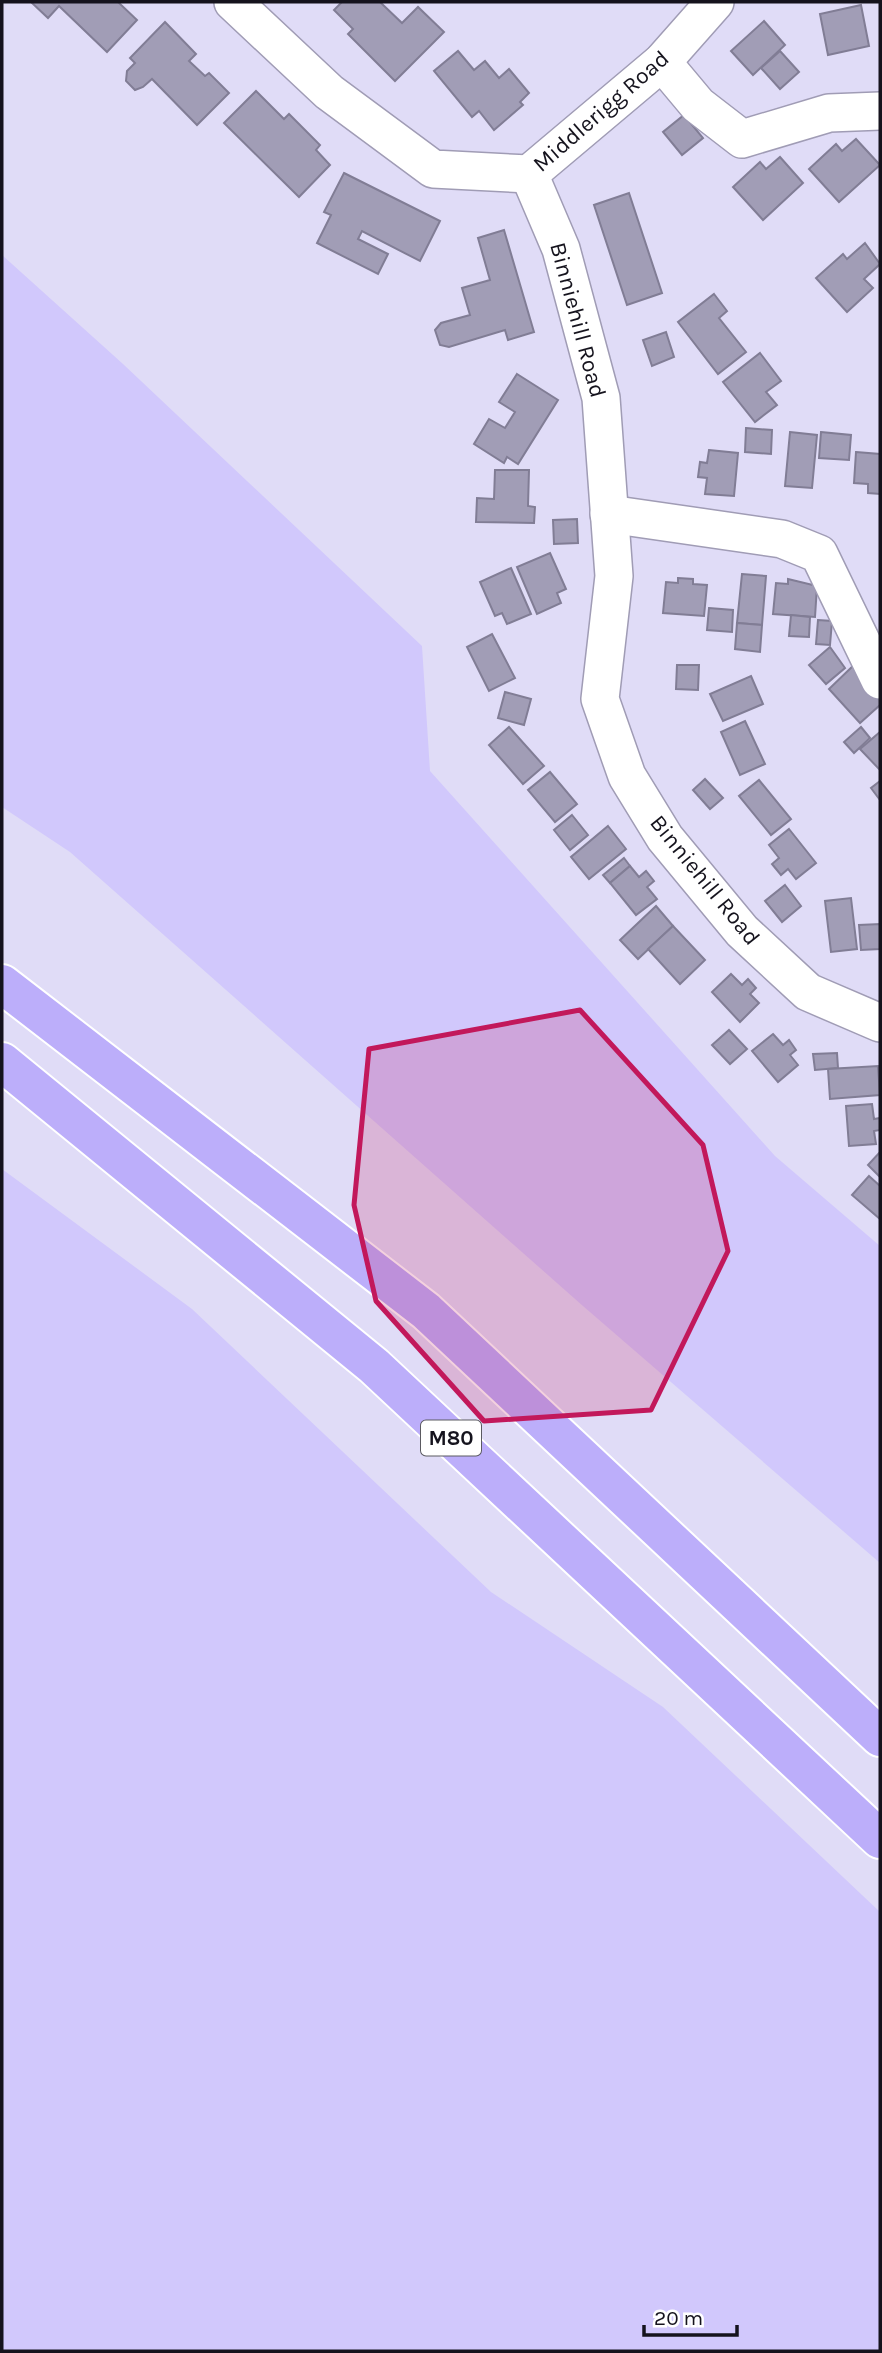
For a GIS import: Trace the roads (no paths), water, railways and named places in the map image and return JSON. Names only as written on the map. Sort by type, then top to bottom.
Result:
[{"type":"highway","points":[[2,984],[426,1311],[880,1737]]},
{"type":"highway","name":"M80","points":[[2,1062],[374,1366],[880,1839]]},
{"type":"street","name":"Middlerigg Road","points":[[233,2],[329,92],[433,169],[529,174],[662,62],[715,2]]},
{"type":"street","points":[[662,62],[698,105],[742,139],[829,113],[880,111]]},
{"type":"street","name":"Binniehill Road","points":[[529,174],[561,248],[601,398],[614,576],[600,699],[626,776],[665,838],[741,931],[808,992],[880,1023]]},
{"type":"street","points":[[610,514],[782,539],[819,554],[880,680]]}]
